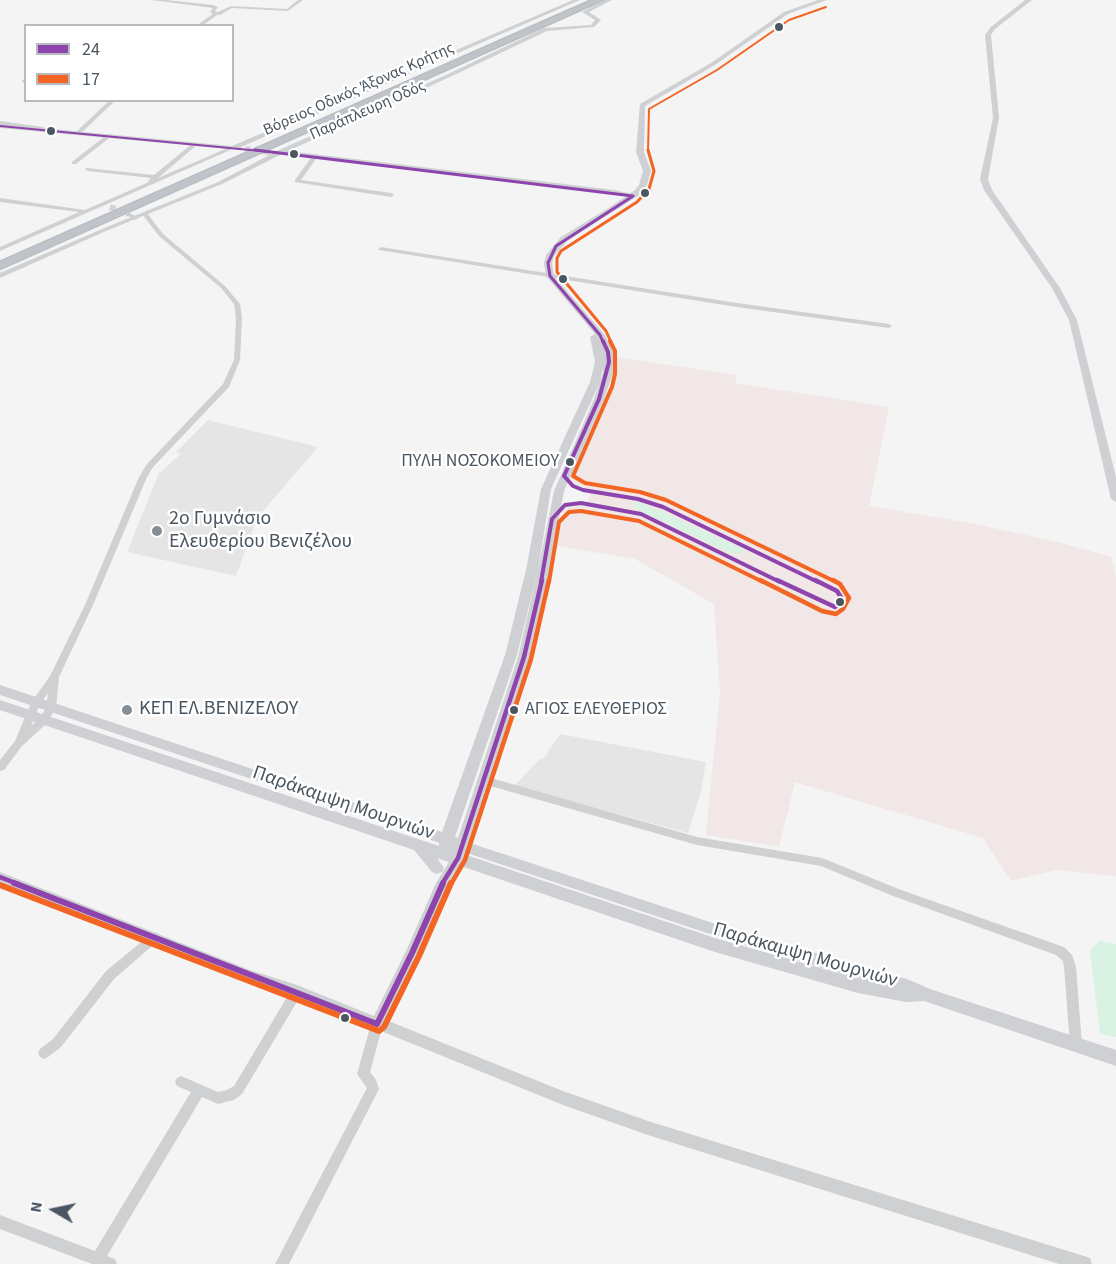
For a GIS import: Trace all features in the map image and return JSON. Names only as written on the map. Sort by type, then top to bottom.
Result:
[{"type":"highway","name":"Βόρειος Οδικός Άξονας Κρήτης","points":[[0,261],[590,0]]},
{"type":"highway","name":"Βόρειος Οδικός Άξονας Κρήτης","points":[[0,266],[578,7],[599,0]]},
{"type":"highway","points":[[540,26],[552,25]]},
{"type":"main road","points":[[460,852],[524,657],[559,491],[608,373],[608,352],[600,335],[550,276],[548,263],[556,246],[633,196],[643,185],[647,171],[640,152],[642,105],[713,64],[786,14],[824,0]]},
{"type":"main road","points":[[1029,0],[993,28],[988,35],[996,118],[984,179],[988,190],[1056,288],[1072,320],[1116,499]]},
{"type":"main road","points":[[445,846],[511,655],[532,570],[546,489],[598,372],[600,352],[588,319]]},
{"type":"main road","name":"Παράκαμψη Μουρνιών","points":[[0,690],[420,838]]},
{"type":"main road","name":"Παράκαμψη Μουρνιών","points":[[0,705],[43,722],[445,846],[692,938],[804,972],[906,995],[926,995],[1116,1058]]},
{"type":"main road","points":[[437,868],[420,838],[456,817]]},
{"type":"street","points":[[153,0],[213,6],[216,7],[212,12],[215,14]]},
{"type":"street","points":[[228,0],[231,7]]},
{"type":"street","points":[[201,24],[231,7],[285,10],[301,0]]},
{"type":"street","name":"Παράπλευρη Οδός","points":[[0,276],[131,216],[145,214],[220,183],[274,152],[450,75],[546,29],[592,26],[598,20],[585,12],[609,0]]},
{"type":"street","name":"Παράπλευρη Οδός","points":[[232,148],[578,7]]},
{"type":"street","points":[[79,132],[112,102]]},
{"type":"street","points":[[0,124],[245,149]]},
{"type":"street","points":[[74,162],[110,135]]},
{"type":"street","points":[[144,186],[195,144]]},
{"type":"street","points":[[0,249],[232,148]]},
{"type":"street","points":[[274,152],[633,196]]},
{"type":"street","points":[[315,156],[297,181],[390,195]]},
{"type":"street","points":[[88,168],[155,177]]},
{"type":"street","points":[[0,200],[86,212]]},
{"type":"street","points":[[102,205],[110,207]]},
{"type":"street","points":[[19,743],[29,716],[54,677],[89,605],[143,477],[150,466],[226,385],[237,360],[239,318],[237,304],[223,286],[161,235],[145,214]]},
{"type":"street","points":[[381,249],[889,326]]},
{"type":"street","points":[[0,767],[19,743],[43,722],[51,708],[54,677]]},
{"type":"street","points":[[484,780],[697,841],[822,862],[897,893],[1060,951],[1068,959],[1070,967],[1076,1045]]},
{"type":"street","points":[[440,887],[437,868],[445,846]]},
{"type":"street","points":[[282,1264],[372,1089],[372,1084],[363,1074],[377,1024],[412,953],[440,887],[460,852]]},
{"type":"street","points":[[0,877],[248,975],[297,991],[563,1098],[638,1124],[1084,1264]]},
{"type":"street","points":[[44,1053],[57,1043],[110,975],[155,937]]},
{"type":"street","points":[[181,1082],[218,1098],[230,1096],[238,1090],[297,991]]},
{"type":"street","points":[[0,1222],[104,1262],[199,1090]]},
{"type":"shaded area","points":[[616,357],[737,375],[735,383],[889,407],[869,506],[970,523],[1058,542],[1111,557],[1116,577],[1116,876],[1055,870],[1011,881],[983,838],[795,782],[779,847],[706,835],[720,693],[714,604],[635,559],[551,545],[563,508],[586,505],[591,490],[571,482],[569,475],[612,381],[611,372]]},
{"type":"shaded area","points":[[208,420],[318,447],[257,518],[236,576],[127,552],[159,473],[181,454],[176,452]]},
{"type":"shaded area","points":[[560,734],[706,762],[701,792],[688,833],[514,786],[539,760],[544,758]]},
{"type":"green space","points":[[640,502],[739,547],[743,550],[743,554],[732,554],[632,507],[634,503]]},
{"type":"green space","points":[[1099,941],[1116,944],[1116,1037],[1100,1034],[1090,951]]},
{"type":"tunnel","points":[[245,149],[269,152]]},
{"type":"tunnel","points":[[256,150],[270,152]]},
{"type":"tunnel","points":[[110,207],[128,214]]},
{"type":"transit line","name":"17","points":[[0,885],[379,1031],[384,1027],[419,956],[447,890],[465,860],[531,659],[551,572],[559,522],[569,512],[581,511],[639,521],[822,611],[836,614],[843,609],[849,598],[840,584],[666,500],[640,492],[585,483],[573,476],[612,387],[615,374],[615,351],[606,331],[556,268],[557,258],[561,251],[637,202],[649,189],[654,171],[648,151],[649,109],[717,70],[789,20],[826,7]]},
{"type":"transit line","name":"24","points":[[0,126],[325,157],[633,196]]},
{"type":"transit line","name":"24","points":[[0,877],[377,1024],[412,953],[440,887],[458,858],[524,657],[544,570],[552,519],[565,505],[581,503],[641,514],[825,604],[835,607],[838,604],[842,599],[837,591],[663,507],[638,499],[583,490],[573,486],[564,476],[599,399],[609,362],[608,352],[600,335],[550,276],[548,263],[556,246],[633,196]]},
{"type":"place","name":"ΠΥΛΗ ΝΟΣΟΚΟΜΕΙΟΥ","points":[[570,462]]},
{"type":"place","name":"2ο Γυμνάσιο Ελευθερίου Βενιζέλου","points":[[157,531]]},
{"type":"place","name":"ΚΕΠ ΕΛ.ΒΕΝΙΖΕΛΟΥ","points":[[127,710]]},
{"type":"place","name":"ΑΓΙΟΣ ΕΛΕΥΘΕΡΙΟΣ","points":[[514,710]]}]
